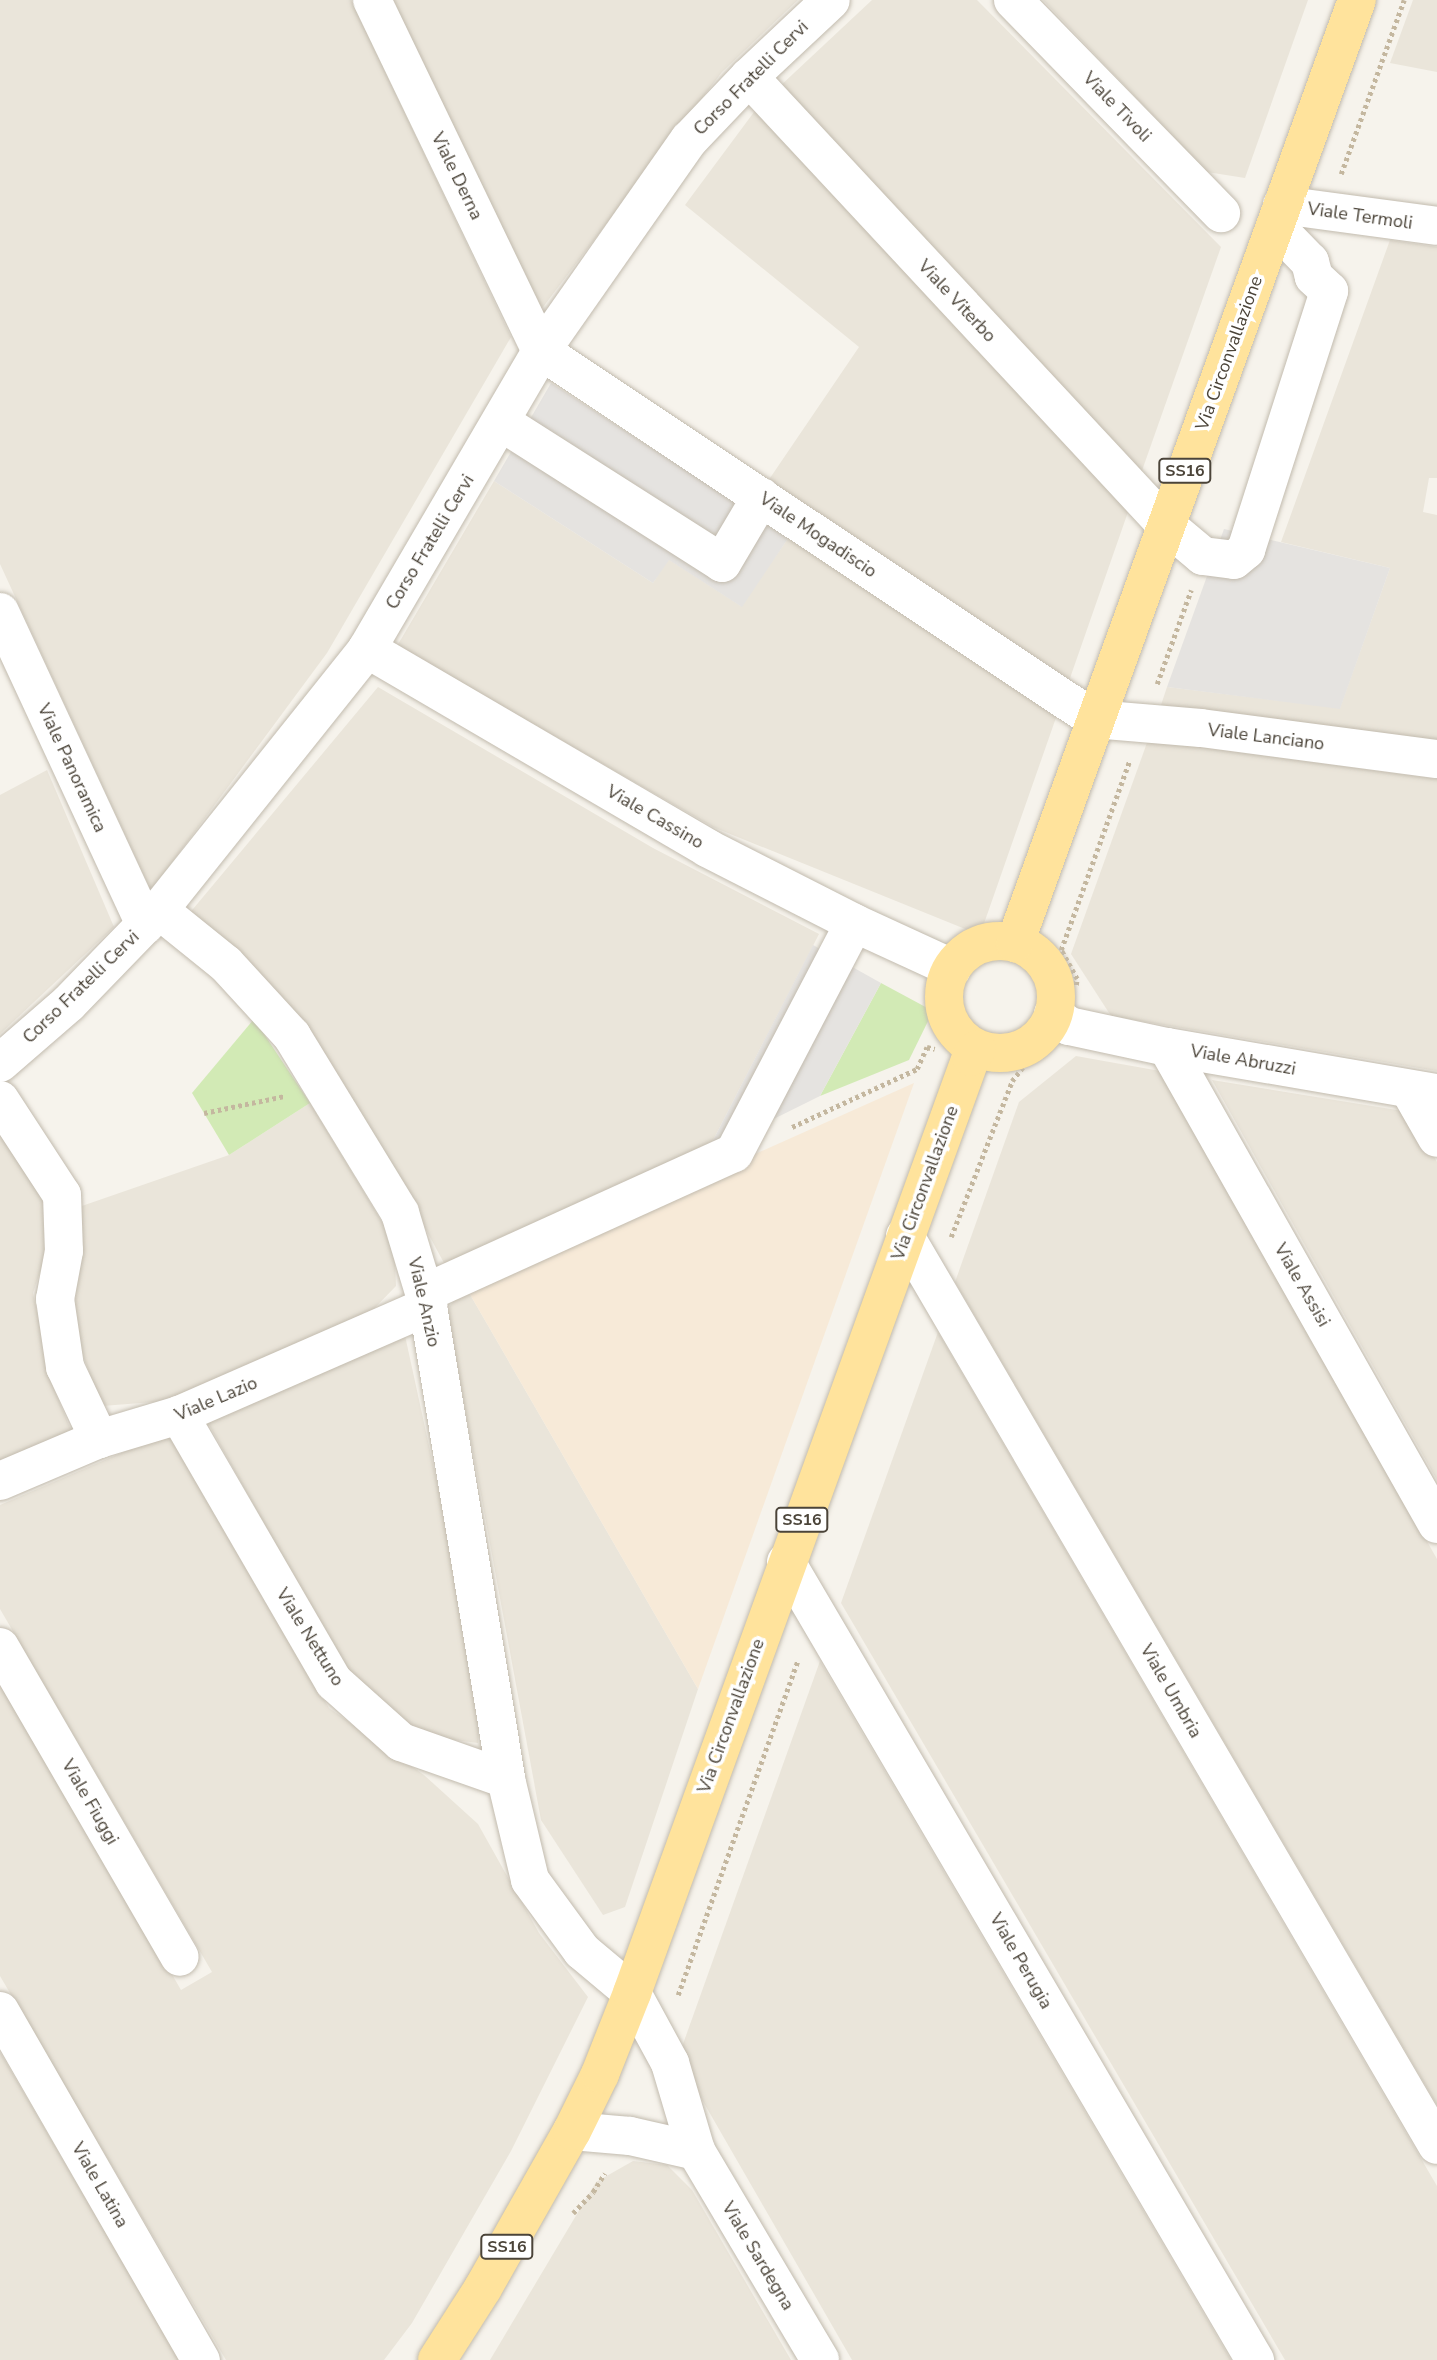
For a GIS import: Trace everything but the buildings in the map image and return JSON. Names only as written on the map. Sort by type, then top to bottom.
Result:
[{"type":"main road","name":"Via Circonvallazione","points":[[1015,943],[1094,719],[1357,0]]},
{"type":"main road","points":[[1015,943],[1031,951],[1044,963],[1053,979],[1056,996],[1053,1014],[1045,1031],[1031,1044],[1014,1052],[974,1053],[950,1023],[944,1004],[945,985],[952,968],[965,954],[980,945],[1015,943]]},
{"type":"main road","name":"Via Circonvallazione","points":[[437,2360],[483,2288],[572,2131],[600,2074],[632,1993],[786,1562],[974,1053]]},
{"type":"street","name":"Viale Derna","points":[[372,0],[541,351]]},
{"type":"street","name":"Corso Fratelli Cervi","points":[[0,1063],[69,1003],[152,918],[367,649],[541,351],[689,140],[749,77],[831,0]]},
{"type":"street","name":"Viale Tivoli","points":[[1013,0],[1221,213]]},
{"type":"street","name":"Viale Viterbo","points":[[749,77],[1166,525],[1203,556],[1234,560],[1246,550],[1253,536],[1329,291],[1314,277],[1310,262],[1279,216]]},
{"type":"street","name":"Viale Termoli","points":[[1279,216],[1437,226]]},
{"type":"street","name":"Viale Mogadiscio","points":[[541,351],[1094,719]]},
{"type":"street","points":[[501,422],[722,563],[761,497]]},
{"type":"street","name":"Viale Panoramica","points":[[0,612],[152,918]]},
{"type":"street","name":"Viale Cassino","points":[[367,649],[707,848],[854,923],[952,968]]},
{"type":"street","name":"Viale Lanciano","points":[[1094,719],[1201,728],[1437,759]]},
{"type":"street","name":"Viale Anzio","points":[[152,918],[226,964],[292,1036],[400,1213],[426,1300],[506,1779]]},
{"type":"street","points":[[734,1153],[854,923]]},
{"type":"street","name":"Viale Abruzzi","points":[[1053,1014],[1069,1026],[1167,1047],[1423,1091]]},
{"type":"street","name":"Viale Assisi","points":[[1167,1047],[1437,1524]]},
{"type":"street","points":[[1423,1091],[1437,1138]]},
{"type":"street","points":[[0,1100],[62,1195],[64,1251],[55,1299],[65,1367],[99,1439]]},
{"type":"street","name":"Viale Lazio","points":[[0,1481],[99,1439],[180,1415],[734,1153]]},
{"type":"street","name":"Viale Umbria","points":[[905,1236],[1437,2145]]},
{"type":"street","name":"Viale Nettuno","points":[[180,1415],[334,1682],[401,1742],[506,1779]]},
{"type":"street","name":"Viale Perugia","points":[[786,1562],[1255,2360]]},
{"type":"street","name":"Viale Fiuggi","points":[[0,1647],[180,1957]]},
{"type":"street","points":[[506,1779],[530,1880],[582,1951],[632,1993]]},
{"type":"street","name":"Viale Sardegna","points":[[632,1993],[670,2063],[696,2151],[820,2360]]},
{"type":"street","name":"Viale Latina","points":[[0,2011],[201,2360]]},
{"type":"street","points":[[572,2131],[629,2136],[696,2151]]},
{"type":"path","points":[[734,1153],[917,1069],[927,1047],[1031,1057]]},
{"type":"path","points":[[204,1113],[324,1088]]},
{"type":"shaded area","points":[[0,0],[351,0],[511,337],[327,653],[151,891],[0,564]]},
{"type":"shaded area","points":[[389,0],[798,0],[722,72],[540,311]]},
{"type":"shaded area","points":[[872,0],[977,0],[1221,247],[1139,479],[778,88]]},
{"type":"shaded area","points":[[1043,0],[1308,0],[1245,178],[1207,172]]},
{"type":"shaded area","points":[[1413,0],[1437,0],[1437,72],[1390,63]]},
{"type":"shaded area","points":[[757,108],[1128,512],[1069,681],[768,481],[859,347],[685,205]]},
{"type":"shaded area","points":[[1390,240],[1437,247],[1437,478],[1429,478],[1423,512],[1437,515],[1437,743],[1161,705],[1167,687],[1340,708],[1390,568],[1281,542]]},
{"type":"shaded area","points":[[551,383],[789,537],[742,607],[669,560],[653,583],[494,481]]},
{"type":"shaded area","points":[[494,481],[653,583],[668,559],[741,606],[789,537],[1058,712],[980,935],[713,827],[397,646]]},
{"type":"shaded area","points":[[1224,529],[1390,568],[1340,709],[1167,687]]},
{"type":"shaded area","points":[[378,687],[653,848],[819,934],[707,1152],[449,1272],[372,1131],[188,915]]},
{"type":"shaded area","points":[[1148,740],[1437,779],[1437,1071],[1111,1016],[1071,954]]},
{"type":"shaded area","points":[[47,770],[114,927],[0,1034],[0,795]]},
{"type":"shaded area","points":[[813,945],[881,983],[820,1096],[707,1152]]},
{"type":"shaded area","points":[[1076,1056],[1160,1071],[1437,1559],[1437,2105],[955,1282],[1019,1102]]},
{"type":"shaded area","points":[[1212,1080],[1409,1112],[1437,1162],[1437,1480]]},
{"type":"shaded area","points":[[914,1083],[698,1689],[464,1284]]},
{"type":"shaded area","points":[[310,1103],[394,1242],[396,1286],[358,1325],[180,1400],[102,1406],[74,1332],[79,1207],[229,1155]]},
{"type":"shaded area","points":[[0,1131],[44,1192],[49,1245],[33,1293],[52,1384],[73,1435],[0,1466]]},
{"type":"shaded area","points":[[464,1284],[698,1689],[625,1907],[603,1915],[541,1820],[447,1311]]},
{"type":"shaded area","points":[[404,1331],[480,1680],[478,1743],[416,1735],[356,1688],[204,1416]]},
{"type":"shaded area","points":[[938,1332],[1437,2186],[1437,2360],[1285,2360],[841,1603]]},
{"type":"shaded area","points":[[168,1433],[329,1708],[424,1775],[478,1824],[539,1933],[588,1997],[511,2151],[412,2323],[384,2360],[226,2360],[0,1976],[0,1676],[181,1990],[212,1972],[0,1609],[0,1505]]},
{"type":"shaded area","points":[[820,1661],[1231,2360],[852,2360],[678,2058]]},
{"type":"shaded area","points":[[0,2052],[180,2360],[0,2360]]},
{"type":"shaded area","points":[[633,2161],[667,2165],[692,2190],[791,2360],[490,2360],[596,2182]]},
{"type":"green space","points":[[881,983],[933,1011],[909,1060],[820,1096]]},
{"type":"green space","points":[[254,1019],[310,1103],[229,1155],[192,1093]]}]
